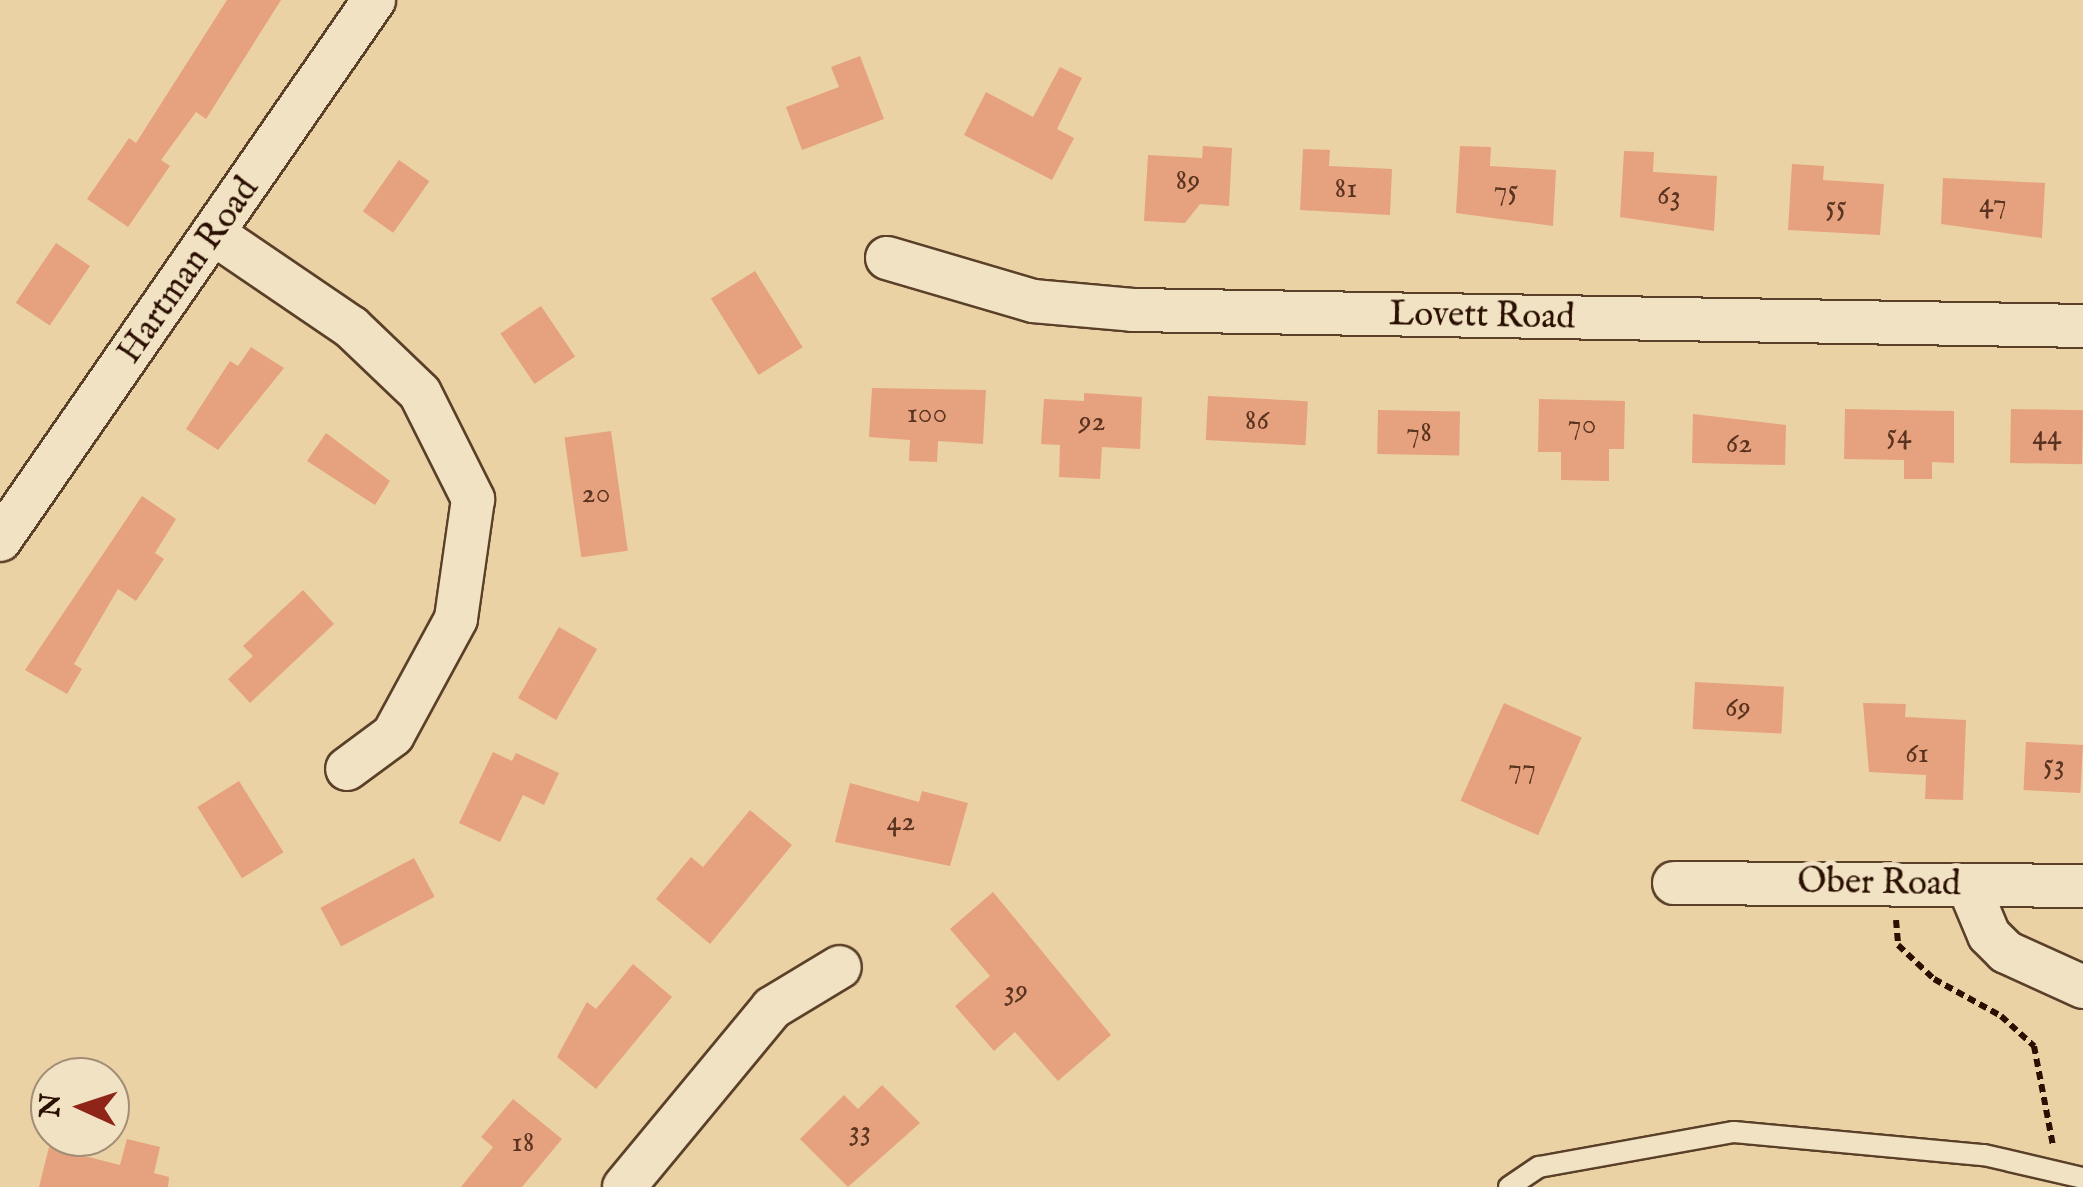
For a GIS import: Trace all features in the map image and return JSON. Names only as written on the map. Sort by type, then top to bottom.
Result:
[{"type":"street","name":"Hartman Road","points":[[0,540],[374,0]]},
{"type":"street","points":[[214,234],[351,327],[420,393],[473,499],[456,619],[393,734],[348,769]]},
{"type":"street","name":"Lovett Road","points":[[887,258],[1033,301],[1133,310],[2083,326]]},
{"type":"street","name":"Ober Road","points":[[1674,883],[2083,886]]},
{"type":"street","points":[[1968,885],[1989,935],[2006,952],[2083,987]]},
{"type":"street","points":[[624,1187],[772,1008],[840,967]]},
{"type":"lane","points":[[1509,1187],[1538,1167],[1734,1132],[1984,1155],[2083,1178]]},
{"type":"path","points":[[1894,884],[1898,945],[2034,1046],[2049,1094],[2054,1171]]},
{"type":"building","points":[[227,0],[281,0],[206,119],[196,112],[161,160],[170,166],[128,227],[87,199],[129,138],[136,143]]},
{"type":"building","points":[[860,56],[884,119],[802,150],[786,107],[839,87],[831,67]]},
{"type":"building","points":[[1060,67],[1082,78],[1057,129],[1074,138],[1052,180],[964,135],[986,92],[1033,117]]},
{"type":"building","points":[[1203,146],[1232,148],[1229,206],[1200,204],[1185,223],[1144,221],[1148,155],[1202,158]]},
{"type":"building","points":[[1460,146],[1491,147],[1490,166],[1556,170],[1553,226],[1456,213]]},
{"type":"building","points":[[1303,149],[1330,150],[1329,166],[1392,169],[1390,215],[1300,210]]},
{"type":"building","points":[[1624,151],[1654,152],[1653,172],[1717,176],[1714,231],[1620,217]]},
{"type":"building","points":[[399,160],[429,181],[393,233],[363,212]]},
{"type":"building","points":[[1792,164],[1824,166],[1823,180],[1884,184],[1880,235],[1788,230]]},
{"type":"building","points":[[1943,178],[2045,183],[2042,238],[1941,224]]},
{"type":"building","points":[[56,243],[90,266],[50,326],[16,303]]},
{"type":"building","points":[[755,271],[803,347],[759,375],[711,299]]},
{"type":"building","points":[[541,306],[575,357],[534,384],[500,333]]},
{"type":"building","points":[[251,347],[284,368],[218,450],[186,429],[230,361],[238,366]]},
{"type":"building","points":[[872,388],[986,390],[983,444],[938,441],[937,462],[909,461],[910,440],[869,437]]},
{"type":"building","points":[[1084,393],[1142,397],[1140,449],[1102,447],[1100,479],[1059,477],[1060,445],[1041,444],[1044,399],[1084,401]]},
{"type":"building","points":[[1208,396],[1308,401],[1306,445],[1206,440]]},
{"type":"building","points":[[1539,399],[1625,401],[1624,449],[1609,449],[1609,481],[1561,480],[1561,452],[1538,452]]},
{"type":"building","points":[[1845,409],[1954,411],[1954,463],[1932,462],[1932,479],[1904,479],[1904,460],[1844,459]]},
{"type":"building","points":[[2011,409],[2083,410],[2082,464],[2010,463]]},
{"type":"building","points":[[1378,410],[1460,411],[1459,455],[1377,454]]},
{"type":"building","points":[[1693,414],[1786,425],[1785,465],[1692,463]]},
{"type":"building","points":[[611,431],[628,551],[581,557],[564,438]]},
{"type":"building","points":[[326,433],[390,481],[375,505],[307,461]]},
{"type":"building","points":[[142,496],[176,519],[155,553],[164,559],[136,601],[118,589],[74,664],[82,669],[67,694],[25,670]]},
{"type":"building","points":[[303,590],[334,624],[250,703],[228,679],[253,656],[243,646]]},
{"type":"building","points":[[559,627],[597,649],[556,720],[518,698]]},
{"type":"building","points":[[1695,682],[1784,687],[1781,734],[1693,729]]},
{"type":"building","points":[[1504,703],[1582,738],[1538,835],[1460,801]]},
{"type":"building","points":[[1863,703],[1906,704],[1905,717],[1966,720],[1963,800],[1925,799],[1926,775],[1869,772]]},
{"type":"building","points":[[2026,742],[2083,745],[2080,793],[2023,790]]},
{"type":"building","points":[[493,752],[512,761],[516,753],[559,773],[544,805],[523,795],[500,842],[459,823]]},
{"type":"building","points":[[239,781],[284,852],[242,878],[197,807]]},
{"type":"building","points":[[850,783],[919,802],[922,791],[968,803],[950,866],[835,842]]},
{"type":"building","points":[[750,810],[792,845],[710,944],[656,899],[691,857],[703,867]]},
{"type":"building","points":[[414,858],[435,897],[341,947],[320,908]]},
{"type":"building","points":[[993,892],[1111,1035],[1058,1081],[1015,1032],[994,1051],[955,1006],[990,976],[950,929]]},
{"type":"building","points":[[633,964],[672,997],[596,1089],[557,1057],[587,1002],[596,1009]]},
{"type":"building","points":[[882,1085],[920,1123],[848,1187],[800,1139],[844,1095],[858,1109]]},
{"type":"building","points":[[513,1099],[562,1139],[522,1187],[461,1187],[493,1147],[481,1137]]},
{"type":"building","points":[[130,1140],[160,1147],[154,1173],[169,1177],[168,1187],[39,1187],[46,1157],[88,1157],[120,1165],[122,1157],[130,1157]]}]
